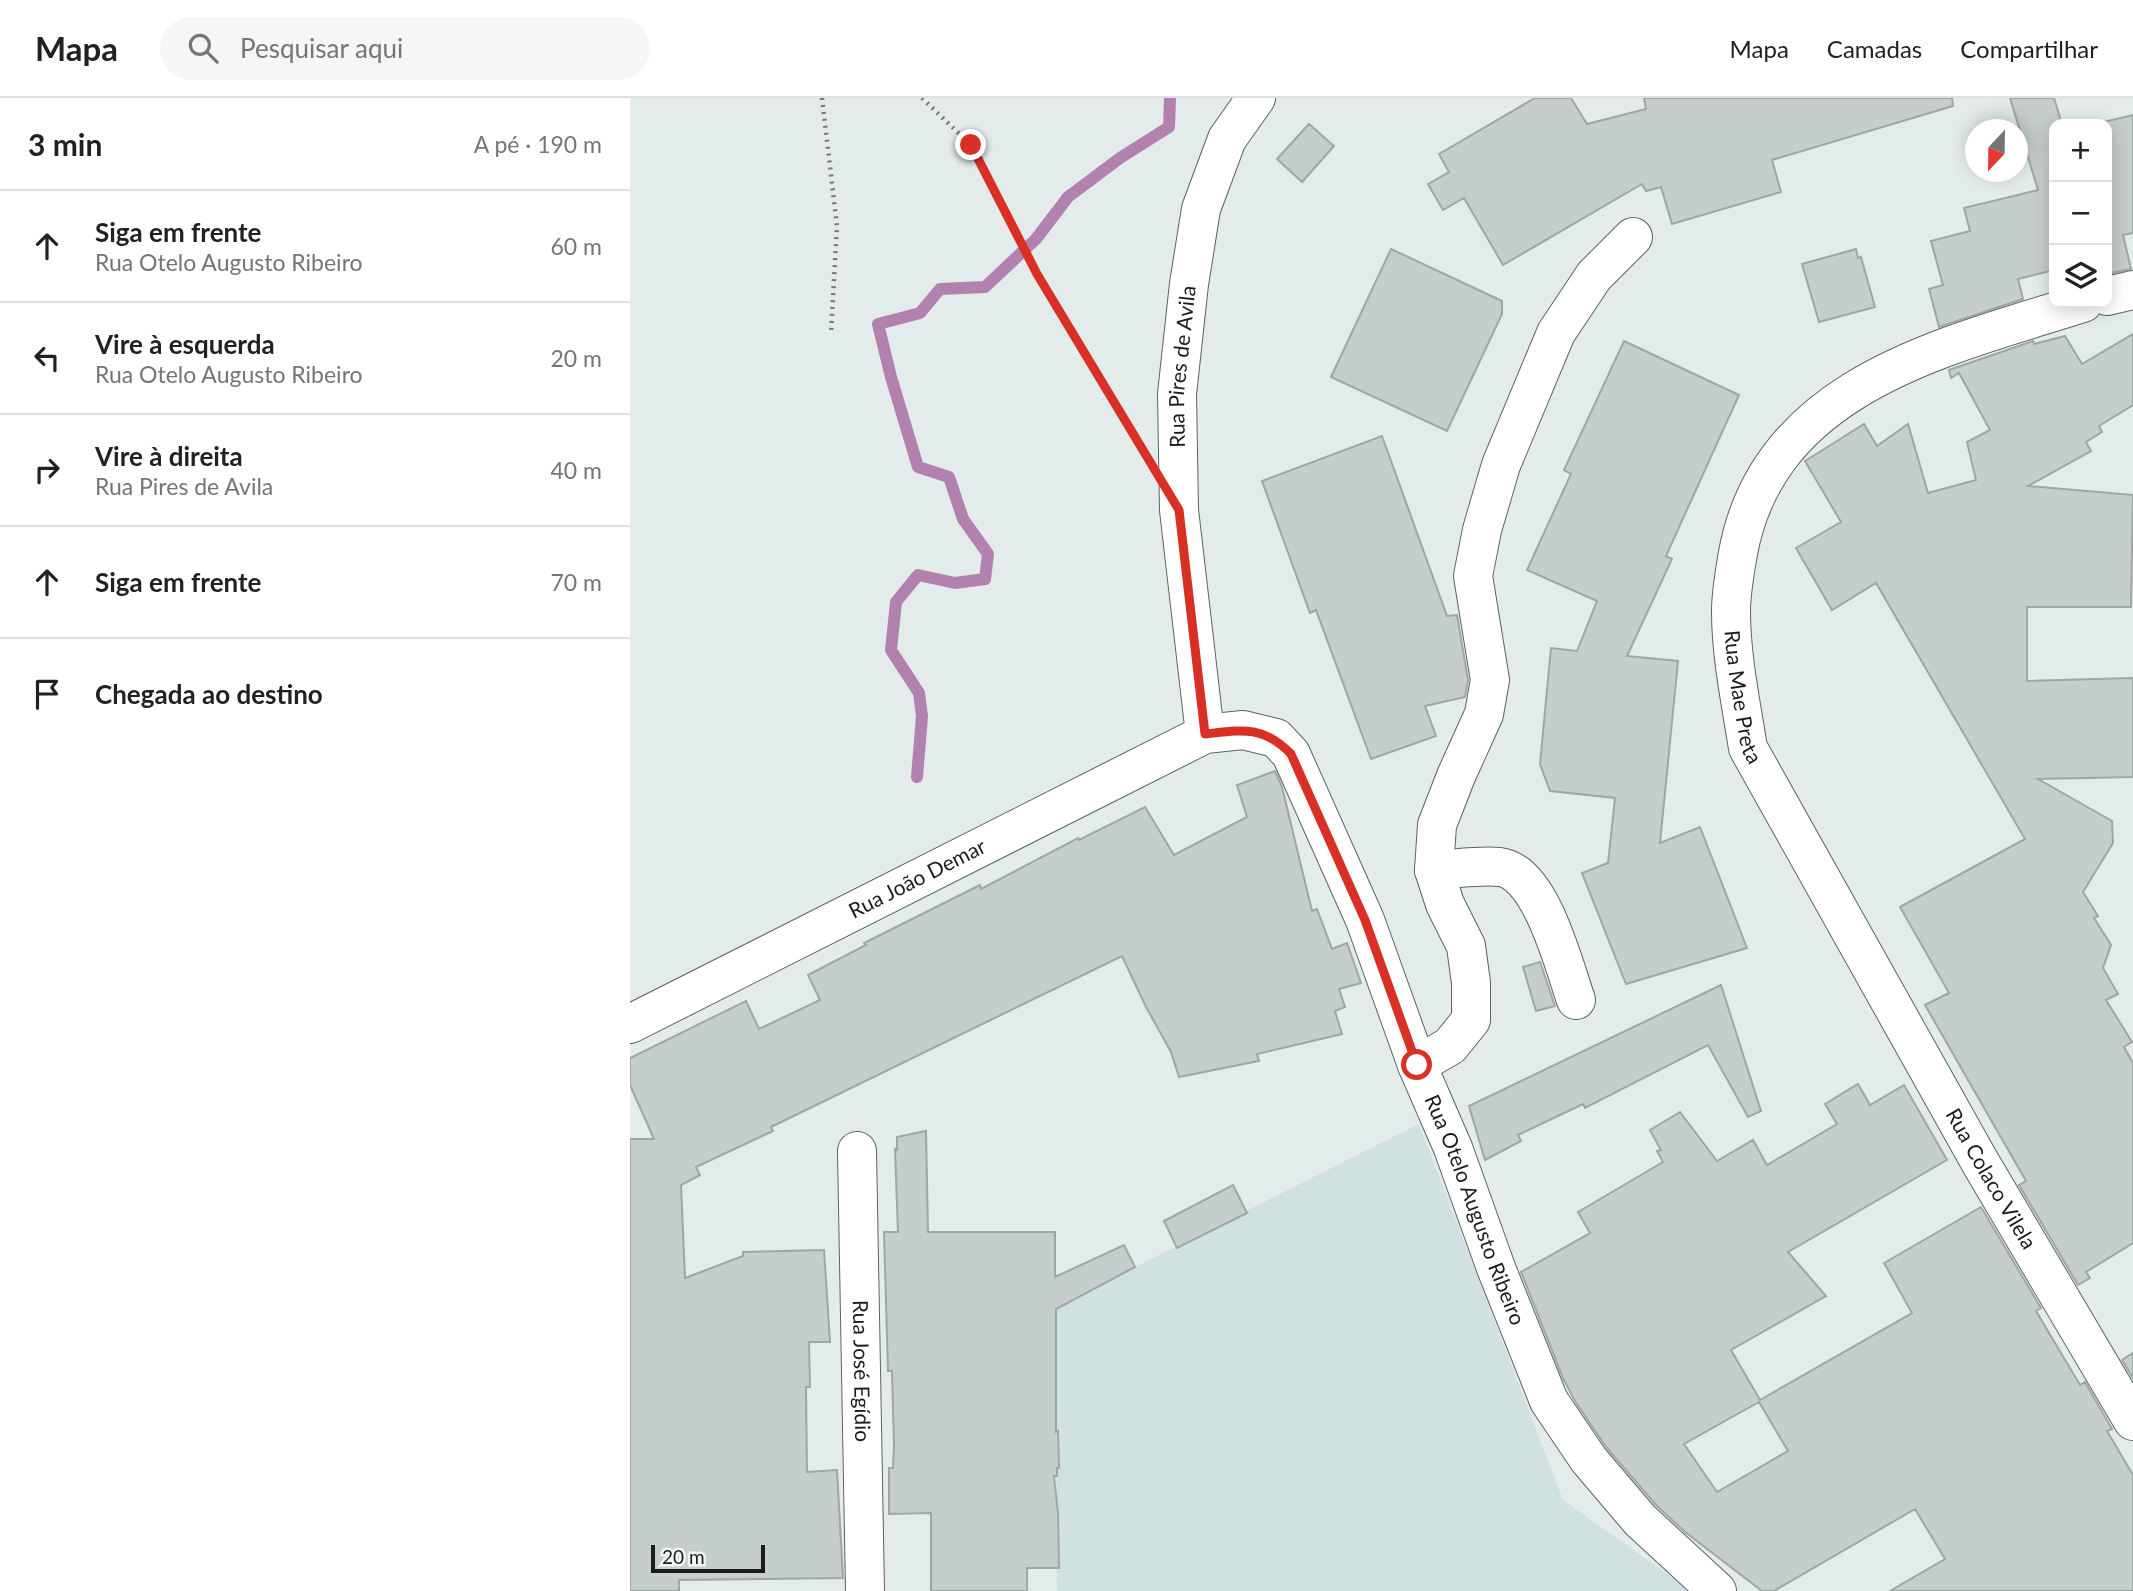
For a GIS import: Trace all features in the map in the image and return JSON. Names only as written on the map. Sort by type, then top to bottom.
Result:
[{"type":"street","name":"Rua Pires de Avila","points":[[1205,734],[1179,510],[1177,394],[1188,284],[1201,209],[1227,139],[1256,98]]},
{"type":"street","points":[[1417,1065],[1450,1046],[1471,1020],[1471,983],[1466,946],[1445,904],[1434,870],[1437,825],[1485,714],[1490,680],[1473,576],[1482,530],[1501,465],[1556,333],[1594,276],[1633,237]]},
{"type":"street","points":[[2112,295],[2133,290]]},
{"type":"street","name":"Rua Mae Preta","points":[[1853,934],[1748,748],[1736,672],[1731,610],[1743,524],[1761,482],[1787,444],[1834,404],[1886,372],[1940,348],[2067,308]]},
{"type":"street","name":"Rua Otelo Augusto Ribeiro","points":[[1205,734],[1243,730],[1276,738],[1291,754],[1365,920],[1417,1065],[1454,1148],[1496,1268],[1549,1401],[1589,1460],[1640,1520],[1717,1591]]},
{"type":"street","name":"Rua João Demar","points":[[630,1024],[1205,734]]},
{"type":"street","points":[[1434,870],[1503,867],[1525,881],[1541,904],[1576,1000]]},
{"type":"street","name":"Rua Colaco Vilela","points":[[1853,934],[1980,1162],[2133,1421]]},
{"type":"street","name":"Rua José Egídio","points":[[857,1151],[865,1591]]},
{"type":"path","points":[[822,98],[837,226],[831,333]]},
{"type":"path","points":[[922,98],[971,145],[1037,274],[1143,451]]},
{"type":"shaded area","points":[[1419,1124],[1563,1500],[1691,1591],[1057,1591],[1056,1307]]},
{"type":"building","points":[[1535,98],[1571,98],[1587,124],[1646,109],[1644,98],[1952,98],[1953,106],[1772,160],[1781,192],[1672,224],[1661,187],[1646,191],[1642,184],[1503,265],[1464,198],[1443,210],[1428,184],[1449,172],[1439,154]]},
{"type":"building","points":[[2010,98],[2054,98],[2060,119],[2049,119],[2049,271],[2018,279],[2023,299],[1939,327],[1929,289],[1943,285],[1931,241],[1970,231],[1964,208],[2038,190],[2028,157],[2028,119],[2016,119]]},
{"type":"building","points":[[2133,115],[2133,233],[2123,235],[2131,269],[2112,273],[2112,182],[2112,120]]},
{"type":"building","points":[[1309,124],[1334,146],[1302,182],[1277,159]]},
{"type":"building","points":[[1391,249],[1502,301],[1502,314],[1447,431],[1331,377]]},
{"type":"building","points":[[1856,249],[1858,258],[1861,257],[1875,307],[1819,322],[1802,264]]},
{"type":"building","points":[[2133,334],[2133,405],[2099,426],[2102,432],[2086,442],[2091,451],[2028,486],[2133,495],[2131,607],[2027,607],[2027,681],[2133,678],[2133,777],[2038,779],[2112,821],[2113,843],[2083,892],[2098,916],[2094,918],[2111,945],[2103,968],[2118,994],[2106,1000],[2132,1042],[2124,1047],[2133,1063],[2133,1243],[2086,1272],[2090,1278],[2078,1285],[2019,1185],[2026,1181],[1925,1005],[1949,993],[1900,907],[2025,839],[1876,583],[1832,610],[1796,548],[1841,522],[1805,461],[1864,424],[1877,446],[1908,424],[1928,493],[1976,480],[1967,442],[1990,430],[1959,373],[1951,378],[1949,370],[2033,341],[2034,344],[2065,336],[2082,364]]},
{"type":"building","points":[[1624,341],[1739,395],[1666,556],[1672,559],[1627,656],[1678,661],[1660,843],[1700,827],[1747,948],[1626,984],[1582,873],[1608,863],[1615,798],[1550,791],[1540,764],[1551,648],[1577,651],[1597,601],[1527,570],[1571,474],[1564,470]]},
{"type":"building","points":[[1382,436],[1447,616],[1457,615],[1468,680],[1465,697],[1425,706],[1436,736],[1371,759],[1316,610],[1310,613],[1262,481]]},
{"type":"building","points":[[1275,771],[1282,787],[1312,911],[1317,909],[1332,949],[1347,943],[1361,983],[1339,989],[1345,1007],[1335,1011],[1342,1034],[1257,1054],[1259,1061],[1179,1077],[1171,1052],[1122,956],[771,1127],[773,1131],[696,1167],[700,1175],[681,1185],[685,1278],[743,1256],[743,1252],[824,1250],[830,1342],[809,1342],[810,1387],[806,1387],[807,1472],[837,1470],[843,1578],[679,1580],[679,1591],[630,1591],[630,1139],[654,1139],[630,1085],[630,1058],[746,1001],[759,1029],[820,1000],[808,975],[866,945],[864,943],[980,885],[981,889],[1078,838],[1079,840],[1145,807],[1174,855],[1247,817],[1237,785]]},
{"type":"building","points":[[1540,962],[1555,1006],[1536,1011],[1523,967]]},
{"type":"building","points":[[1721,985],[1761,1111],[1748,1117],[1708,1045],[1585,1108],[1583,1104],[1518,1135],[1521,1141],[1485,1160],[1469,1106]]},
{"type":"building","points":[[1858,1084],[1870,1105],[1904,1085],[1947,1160],[1788,1252],[1826,1296],[1731,1350],[1760,1400],[1912,1313],[1884,1263],[1981,1207],[2041,1308],[2036,1311],[2080,1385],[2085,1382],[2112,1429],[2107,1431],[2133,1475],[2133,1591],[1890,1591],[1945,1559],[1915,1509],[1774,1591],[1762,1591],[1685,1532],[1656,1505],[1606,1447],[1575,1401],[1563,1378],[1521,1272],[1590,1233],[1578,1212],[1663,1162],[1657,1151],[1661,1150],[1650,1130],[1680,1112],[1717,1161],[1753,1140],[1767,1165],[1837,1124],[1825,1104]],"holes":[[[1759,1402],[1788,1451],[1717,1492],[1684,1444]]]},
{"type":"building","points":[[926,1131],[928,1232],[1055,1232],[1055,1277],[1124,1245],[1135,1267],[1056,1309],[1056,1432],[1058,1431],[1059,1468],[1057,1476],[1054,1476],[1059,1568],[1027,1568],[1027,1591],[931,1591],[931,1513],[889,1514],[889,1468],[893,1468],[894,1447],[892,1371],[888,1371],[884,1232],[898,1232],[895,1149],[897,1150],[897,1137]]},
{"type":"building","points":[[1233,1185],[1247,1213],[1177,1248],[1164,1221]]},
{"type":"building","points":[[2133,1353],[2133,1378],[2122,1360]]},
{"type":"waterway","points":[[917,777],[922,716],[919,693],[891,650],[896,602],[918,575],[955,583],[985,579],[988,554],[963,519],[949,477],[918,467],[878,324],[920,313],[940,289],[985,287],[1036,239],[1068,197],[1120,158],[1169,127],[1170,98]]},
{"type":"route","points":[[971,145],[1037,274],[1179,510],[1205,734],[1243,730],[1276,738],[1291,754],[1365,920],[1417,1065]]}]
